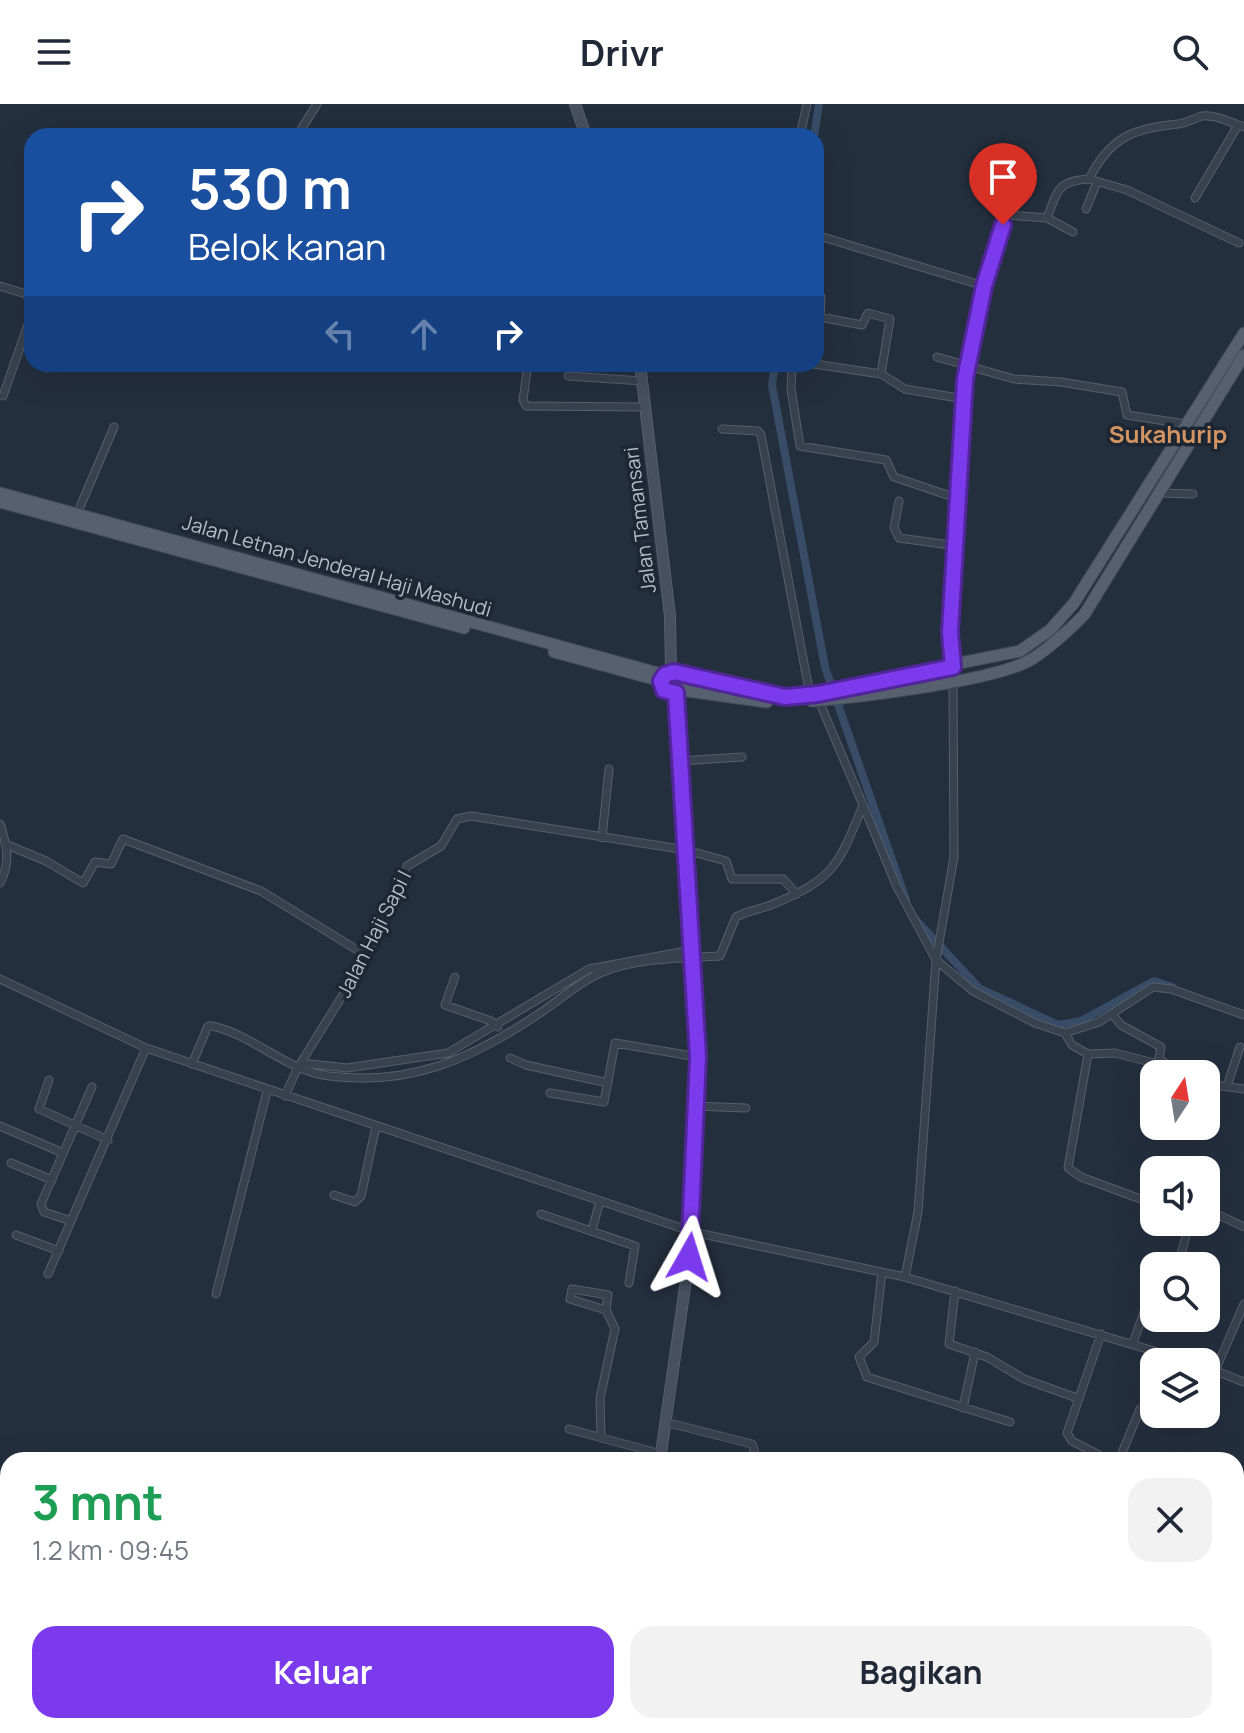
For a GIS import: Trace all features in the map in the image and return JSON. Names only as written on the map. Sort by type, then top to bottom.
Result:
[{"type":"main road","points":[[575,104],[583,128]]},
{"type":"main road","name":"Jalan Letnan Jenderal Haji Mashudi","points":[[678,692],[773,702],[818,697],[1023,649],[1050,630],[1074,603],[1159,493],[1244,333]]},
{"type":"main road","name":"Jalan Letnan Jenderal Haji Mashudi","points":[[866,688],[953,680],[1031,660],[1084,615],[1187,425],[1199,416],[1244,355]]},
{"type":"main road","name":"Jalan Tamansari","points":[[641,372],[670,616],[669,676]]},
{"type":"main road","name":"Jalan Letnan Jenderal Haji Mashudi","points":[[0,493],[360,598],[669,676],[776,697],[818,697]]},
{"type":"main road","name":"Jalan Letnan Jenderal Haji Mashudi","points":[[0,502],[255,568]]},
{"type":"main road","points":[[1023,649],[1031,660]]},
{"type":"main road","points":[[661,1452],[693,1232],[698,1057],[680,761],[678,692],[683,683],[669,676],[664,690],[678,692]]},
{"type":"street","points":[[302,128],[317,104]]},
{"type":"street","points":[[802,128],[807,104]]},
{"type":"street","points":[[1086,209],[1093,180],[1114,143],[1147,127],[1183,123],[1204,116],[1241,126],[1195,198]]},
{"type":"street","points":[[1047,218],[1063,184],[1070,180],[1093,180],[1127,190],[1239,243]]},
{"type":"street","points":[[953,667],[950,632],[964,399],[984,286],[1006,217],[1013,213],[1047,218],[1073,232]]},
{"type":"street","points":[[824,237],[984,286]]},
{"type":"street","points":[[0,286],[24,294]]},
{"type":"street","points":[[824,318],[862,325],[868,313],[890,319],[881,374]]},
{"type":"street","points":[[3,396],[24,336]]},
{"type":"street","points":[[937,357],[1014,379],[1061,382],[1122,392],[1127,415],[1187,425]]},
{"type":"street","points":[[824,365],[881,374],[905,389],[964,399]]},
{"type":"street","points":[[527,372],[523,400],[526,406],[645,407]]},
{"type":"street","points":[[792,372],[791,389],[800,446],[886,460],[894,477],[959,499]]},
{"type":"street","points":[[568,376],[642,381]]},
{"type":"street","points":[[77,514],[114,427]]},
{"type":"street","points":[[722,429],[752,431],[761,435],[818,697],[897,887],[937,957],[973,991],[1035,1023],[1065,1033],[1086,1028],[1112,1014],[1142,991],[1163,987],[1244,1015]]},
{"type":"street","points":[[1159,493],[1193,494]]},
{"type":"street","points":[[899,501],[894,524],[899,538],[957,546]]},
{"type":"street","points":[[905,1277],[918,1212],[937,957],[954,857],[953,680]]},
{"type":"street","points":[[680,761],[742,757]]},
{"type":"street","points":[[602,838],[609,769]]},
{"type":"street","points":[[299,1066],[347,1068],[433,1057],[459,1048],[589,969],[692,954],[720,956],[736,917],[812,888],[835,865],[863,805]]},
{"type":"street","name":"Jalan Haji Sapi I","points":[[285,1096],[299,1066],[367,956],[407,866],[441,846],[457,819],[471,816],[686,850],[726,861],[732,879],[783,879],[797,894]]},
{"type":"street","points":[[0,824],[7,869],[0,883]]},
{"type":"street","points":[[5,844],[46,861],[84,883],[95,862],[111,864],[123,839],[261,891],[367,956]]},
{"type":"street","points":[[192,1064],[204,1034],[212,1026],[299,1066],[348,1077],[420,1074],[458,1061],[499,1038],[600,973],[692,954]]},
{"type":"street","points":[[455,977],[445,1005],[498,1024]]},
{"type":"street","points":[[0,979],[146,1048],[693,1232],[905,1277],[1148,1348]]},
{"type":"street","points":[[1112,1014],[1125,1028],[1161,1047],[1161,1060]]},
{"type":"street","points":[[498,1024],[499,1038]]},
{"type":"street","points":[[1065,1033],[1072,1045],[1088,1054],[1115,1053],[1140,1061]]},
{"type":"street","points":[[550,1093],[600,1104],[607,1095],[615,1043],[698,1057]]},
{"type":"street","points":[[1227,1086],[1240,1047]]},
{"type":"street","points":[[48,1274],[146,1048]]},
{"type":"street","points":[[1088,1054],[1068,1168],[1081,1177],[1140,1199]]},
{"type":"street","points":[[510,1058],[526,1065],[608,1083]]},
{"type":"street","points":[[49,1080],[38,1108],[108,1140]]},
{"type":"street","points":[[1220,1085],[1244,1089]]},
{"type":"street","points":[[71,1221],[40,1208],[92,1087]]},
{"type":"street","points":[[216,1294],[267,1091]]},
{"type":"street","points":[[695,1106],[746,1108]]},
{"type":"street","points":[[0,1126],[63,1153]]},
{"type":"street","points":[[334,1195],[355,1202],[361,1196],[376,1126]]},
{"type":"street","points":[[11,1163],[52,1180]]},
{"type":"street","points":[[592,1230],[600,1201]]},
{"type":"street","points":[[541,1214],[635,1246],[629,1283]]},
{"type":"street","points":[[1220,1216],[1244,1227]]},
{"type":"street","points":[[16,1235],[59,1251]]},
{"type":"street","points":[[882,1272],[874,1342],[859,1357],[869,1379],[1010,1422]]},
{"type":"street","points":[[601,1438],[600,1398],[615,1329],[606,1310],[608,1295],[573,1287],[570,1299],[606,1310]]},
{"type":"street","points":[[955,1291],[947,1342],[975,1352],[1015,1375],[1077,1398]]},
{"type":"street","points":[[1220,1359],[1244,1304]]},
{"type":"street","points":[[1133,1343],[1140,1323]]},
{"type":"street","points":[[1095,1452],[1068,1437],[1067,1427],[1101,1334]]},
{"type":"street","points":[[963,1408],[975,1352]]},
{"type":"street","points":[[1220,1373],[1244,1382]]},
{"type":"street","points":[[1122,1452],[1140,1409]]},
{"type":"street","points":[[665,1422],[752,1444],[754,1452]]},
{"type":"street","points":[[569,1429],[644,1452]]},
{"type":"waterway","points":[[815,128],[819,104]]},
{"type":"waterway","points":[[774,372],[772,385],[825,667],[906,900]]},
{"type":"waterway","points":[[915,919],[979,988],[1058,1025],[1081,1021],[1154,981],[1172,987]]},
{"type":"district","name":"Sukahurip","points":[[1168,435]]},
{"type":"route","points":[[689,1257],[693,1232],[698,1057],[676,693],[667,693],[661,681],[665,675],[674,672],[680,676],[785,697],[818,694],[953,667],[950,632],[965,379],[984,286],[1003,225]]}]
